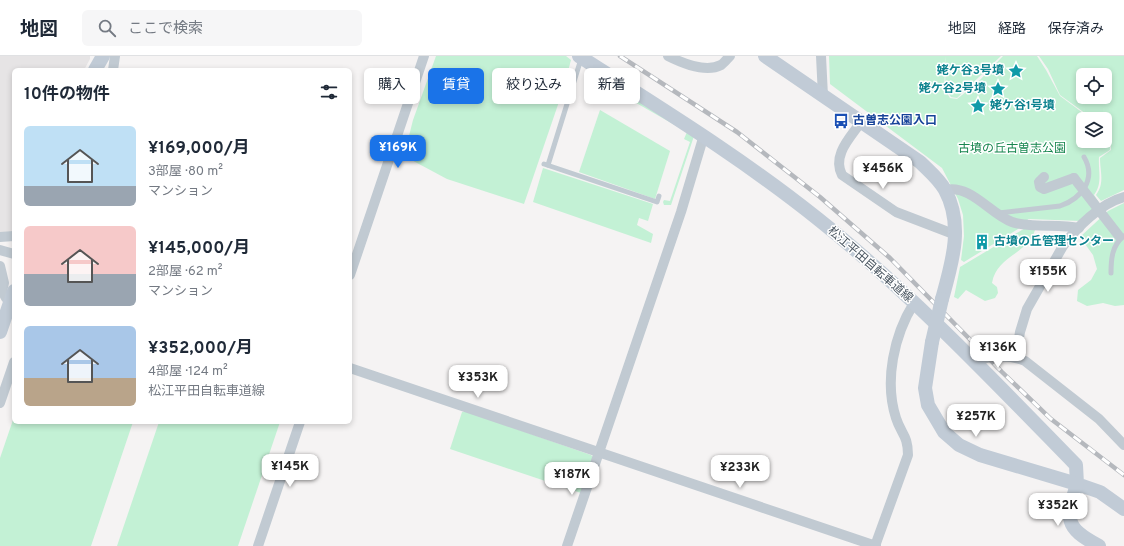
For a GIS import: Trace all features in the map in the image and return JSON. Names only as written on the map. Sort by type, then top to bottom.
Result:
[{"type":"street","points":[[96,68],[103,56]]},
{"type":"street","points":[[113,68],[115,56]]},
{"type":"street","points":[[352,269],[424,56]]},
{"type":"street","points":[[668,56],[699,67],[712,68],[721,65],[730,56]]},
{"type":"street","points":[[765,56],[920,162],[937,178],[945,190],[953,214],[956,235],[952,261],[932,342],[925,388],[928,405],[944,432],[959,445],[980,455],[1100,492],[1124,509]]},
{"type":"street","points":[[821,56],[823,96]]},
{"type":"street","name":"松江平田自転車道線","points":[[580,57],[704,135],[818,219],[914,303],[976,362],[1076,466],[1077,484]]},
{"type":"street","points":[[861,122],[840,154],[838,167],[842,175],[896,212],[956,235]]},
{"type":"street","points":[[567,546],[681,212],[704,135]]},
{"type":"street","points":[[1044,177],[1039,182],[1040,187],[1044,189],[1074,178],[1121,237]]},
{"type":"street","points":[[945,190],[953,188],[965,192],[1012,222],[1022,224],[1065,225],[1079,228]]},
{"type":"street","points":[[1016,357],[1020,332],[1027,309],[1063,246],[1079,228],[1105,206],[1124,197]]},
{"type":"street","points":[[0,237],[12,236]]},
{"type":"street","points":[[0,250],[12,253]]},
{"type":"street","points":[[0,266],[4,283],[2,292],[6,298],[12,296]]},
{"type":"street","points":[[0,332],[12,296]]},
{"type":"street","points":[[352,369],[875,546],[908,455],[908,442],[896,419],[891,376],[896,342],[908,312],[914,303]]},
{"type":"street","points":[[976,362],[982,358],[1016,357],[1025,361],[1099,419],[1124,445]]},
{"type":"street","points":[[0,403],[12,368]]},
{"type":"street","points":[[258,546],[299,424]]},
{"type":"street","points":[[1077,484],[1069,510],[1070,521],[1076,530],[1099,546]]},
{"type":"lane","points":[[580,57],[546,165],[657,202],[659,196]]},
{"type":"lane","points":[[998,213],[1060,206],[1074,201],[1082,193],[1088,180],[1089,171],[1084,158]]},
{"type":"lane","points":[[1111,273],[1114,250],[1121,237]]},
{"type":"shaded area","points":[[0,56],[90,56],[85,68],[12,68],[12,232],[10,234],[0,234]]},
{"type":"green space","points":[[436,56],[566,56],[571,60],[569,68],[492,68],[492,104],[558,104],[524,204],[447,179],[404,156],[413,120],[428,78],[428,104],[484,104],[484,68],[432,68]]},
{"type":"green space","name":"古墳の丘古曽志公園","points":[[829,56],[946,56],[944,88],[950,98],[957,99],[977,83],[1003,56],[1037,56],[1060,96],[1082,112],[1076,112],[1076,148],[1110,148],[1110,150],[1099,157],[1099,181],[1094,195],[1100,204],[1081,221],[1028,219],[1026,224],[964,262],[961,260],[964,236],[963,215],[958,199],[942,168],[830,84]]},
{"type":"green space","points":[[946,56],[1001,56],[957,98],[951,97],[945,87]]},
{"type":"green space","points":[[1039,56],[1124,56],[1124,190],[1101,201],[1096,195],[1099,191],[1101,182],[1100,158],[1112,148],[1112,112],[1083,112],[1060,95],[1048,69]]},
{"type":"green space","points":[[640,102],[694,136],[671,205],[664,205],[664,200],[670,201],[690,142],[684,139],[687,132],[638,104],[640,104]]},
{"type":"green space","points":[[600,110],[670,151],[655,199],[579,172]]},
{"type":"green space","points":[[543,168],[653,204],[648,221],[639,218],[637,225],[653,234],[651,243],[533,202]]},
{"type":"green space","points":[[1124,203],[1124,305],[1115,306],[1103,303],[1087,306],[1077,301],[1078,290],[1091,280],[1097,269],[1093,255],[1080,237],[1108,211]]},
{"type":"green space","points":[[1027,227],[1035,230],[1031,238],[1020,250],[1000,266],[995,274],[992,283],[997,287],[998,293],[995,298],[985,301],[966,290],[958,299],[954,297],[960,267]]},
{"type":"green space","points":[[462,412],[468,412],[591,455],[593,457],[581,493],[450,449]]},
{"type":"green space","points":[[12,423],[132,424],[91,546],[0,546],[0,458]]},
{"type":"green space","points":[[158,424],[279,424],[238,546],[117,546]]},
{"type":"railway","points":[[620,56],[737,132],[820,197],[890,258],[1002,372],[1051,419],[1124,475]]},
{"type":"place","name":"姥ケ谷3号墳","points":[[1016,71]]},
{"type":"place","name":"姥ケ谷2号墳","points":[[998,89]]},
{"type":"place","name":"姥ケ谷1号墳","points":[[978,106]]},
{"type":"place","name":"古曽志公園入口","points":[[841,121]]},
{"type":"place","name":"古墳の丘管理センター","points":[[982,242]]}]
